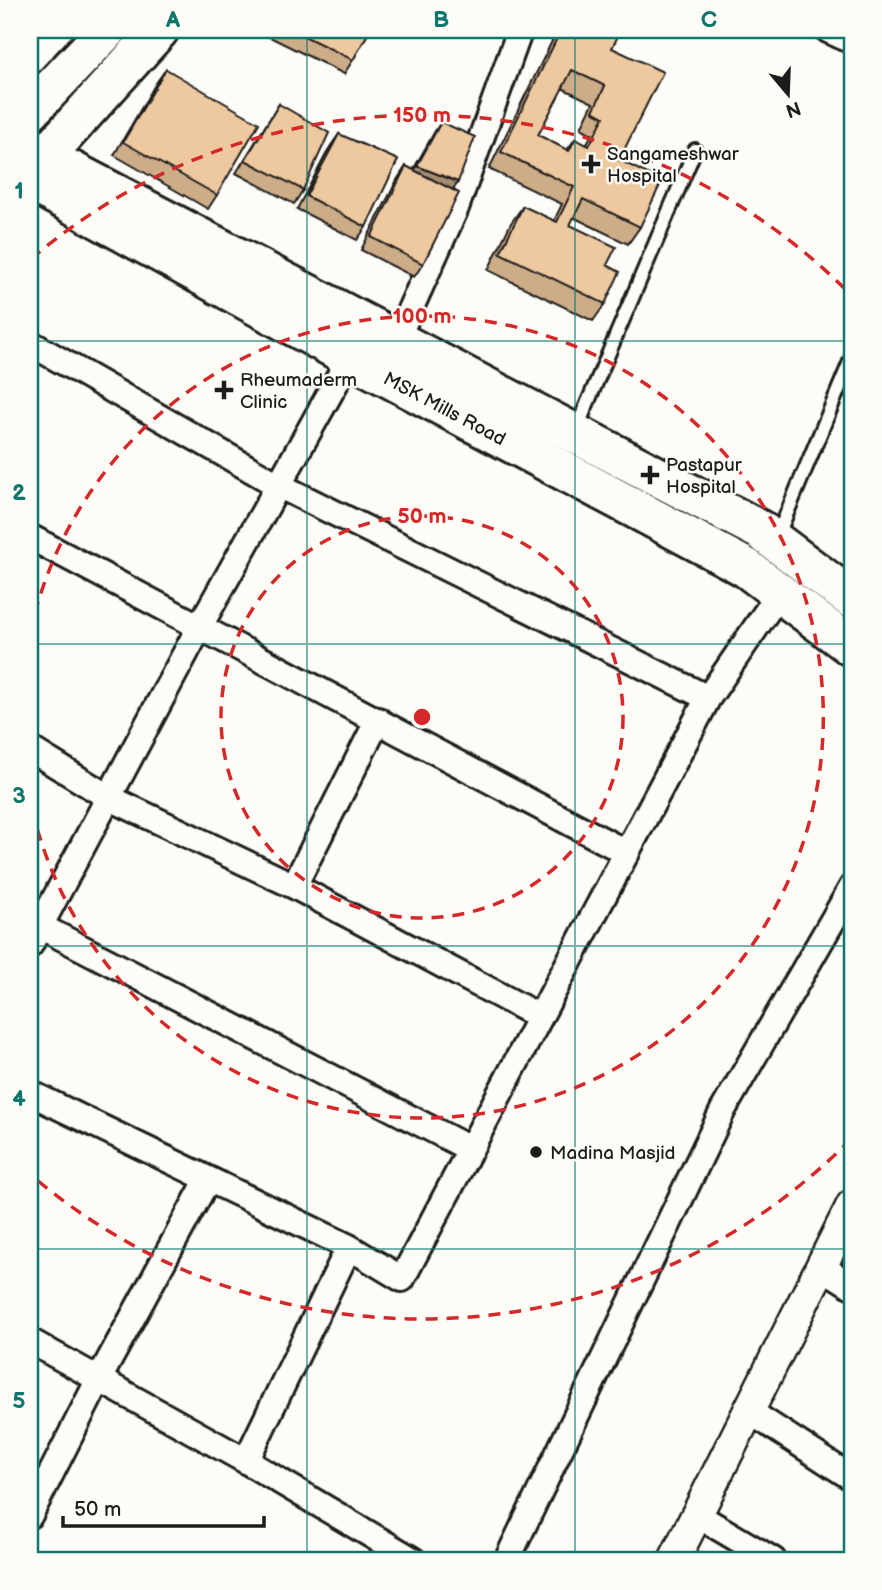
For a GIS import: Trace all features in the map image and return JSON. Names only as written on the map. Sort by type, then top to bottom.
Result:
[{"type":"main road","points":[[30,111],[107,30]]},
{"type":"main road","points":[[33,165],[159,30]]},
{"type":"main road","name":"MSK Mills Road","points":[[33,165],[374,349],[745,566],[852,647]]},
{"type":"main road","name":"MSK Mills Road","points":[[374,349],[575,433],[760,530],[852,599]]},
{"type":"street","points":[[470,1149],[33,931],[278,485],[374,349],[456,208],[520,30]]},
{"type":"street","points":[[828,30],[852,41]]},
{"type":"street","points":[[30,343],[278,485],[708,698]]},
{"type":"street","points":[[30,537],[627,852]]},
{"type":"street","points":[[30,1093],[349,1247],[402,1279],[708,698],[780,593]]},
{"type":"street","points":[[294,886],[377,720]]},
{"type":"street","points":[[30,749],[108,797],[294,886],[540,1017]]},
{"type":"street","points":[[507,1560],[723,1110],[852,887]]},
{"type":"street","points":[[30,1515],[38,1481],[99,1379],[208,1179]]},
{"type":"street","points":[[674,1560],[852,1205]]},
{"type":"street","points":[[246,1461],[349,1247]]},
{"type":"street","points":[[822,1267],[852,1286]]},
{"type":"street","points":[[30,1341],[246,1461],[413,1560]]},
{"type":"street","points":[[749,1411],[852,1478]]},
{"type":"street","points":[[697,1515],[773,1560]]},
{"type":"lane","points":[[575,433],[695,150]]},
{"type":"lane","points":[[776,540],[852,357]]},
{"type":"building","points":[[292,30],[370,30],[353,60]]},
{"type":"building","points":[[561,30],[581,30],[591,35],[593,30],[606,30],[618,36],[612,48],[663,72],[619,160],[662,181],[640,227],[583,199],[570,225],[616,247],[607,265],[620,272],[605,304],[500,253],[523,206],[557,222],[574,187],[501,152]],"holes":[[[572,70],[605,86],[593,111],[604,117],[589,146],[575,139],[569,151],[538,135]]]},
{"type":"building","points":[[166,69],[259,123],[217,195],[123,142]]},
{"type":"building","points":[[279,104],[329,133],[303,190],[245,160]]},
{"type":"building","points":[[441,122],[475,137],[458,182],[417,166]]},
{"type":"building","points":[[339,134],[398,160],[366,227],[306,196]]},
{"type":"building","points":[[406,166],[459,193],[423,264],[371,237]]},
{"type":"place","name":"Sangameshwar Hospital","points":[[591,164]]},
{"type":"place","name":"Rheumaderm Clinic","points":[[224,390]]},
{"type":"place","name":"Pastapur Hospital","points":[[650,475]]},
{"type":"place","name":"Madina Masjid","points":[[536,1152]]}]
